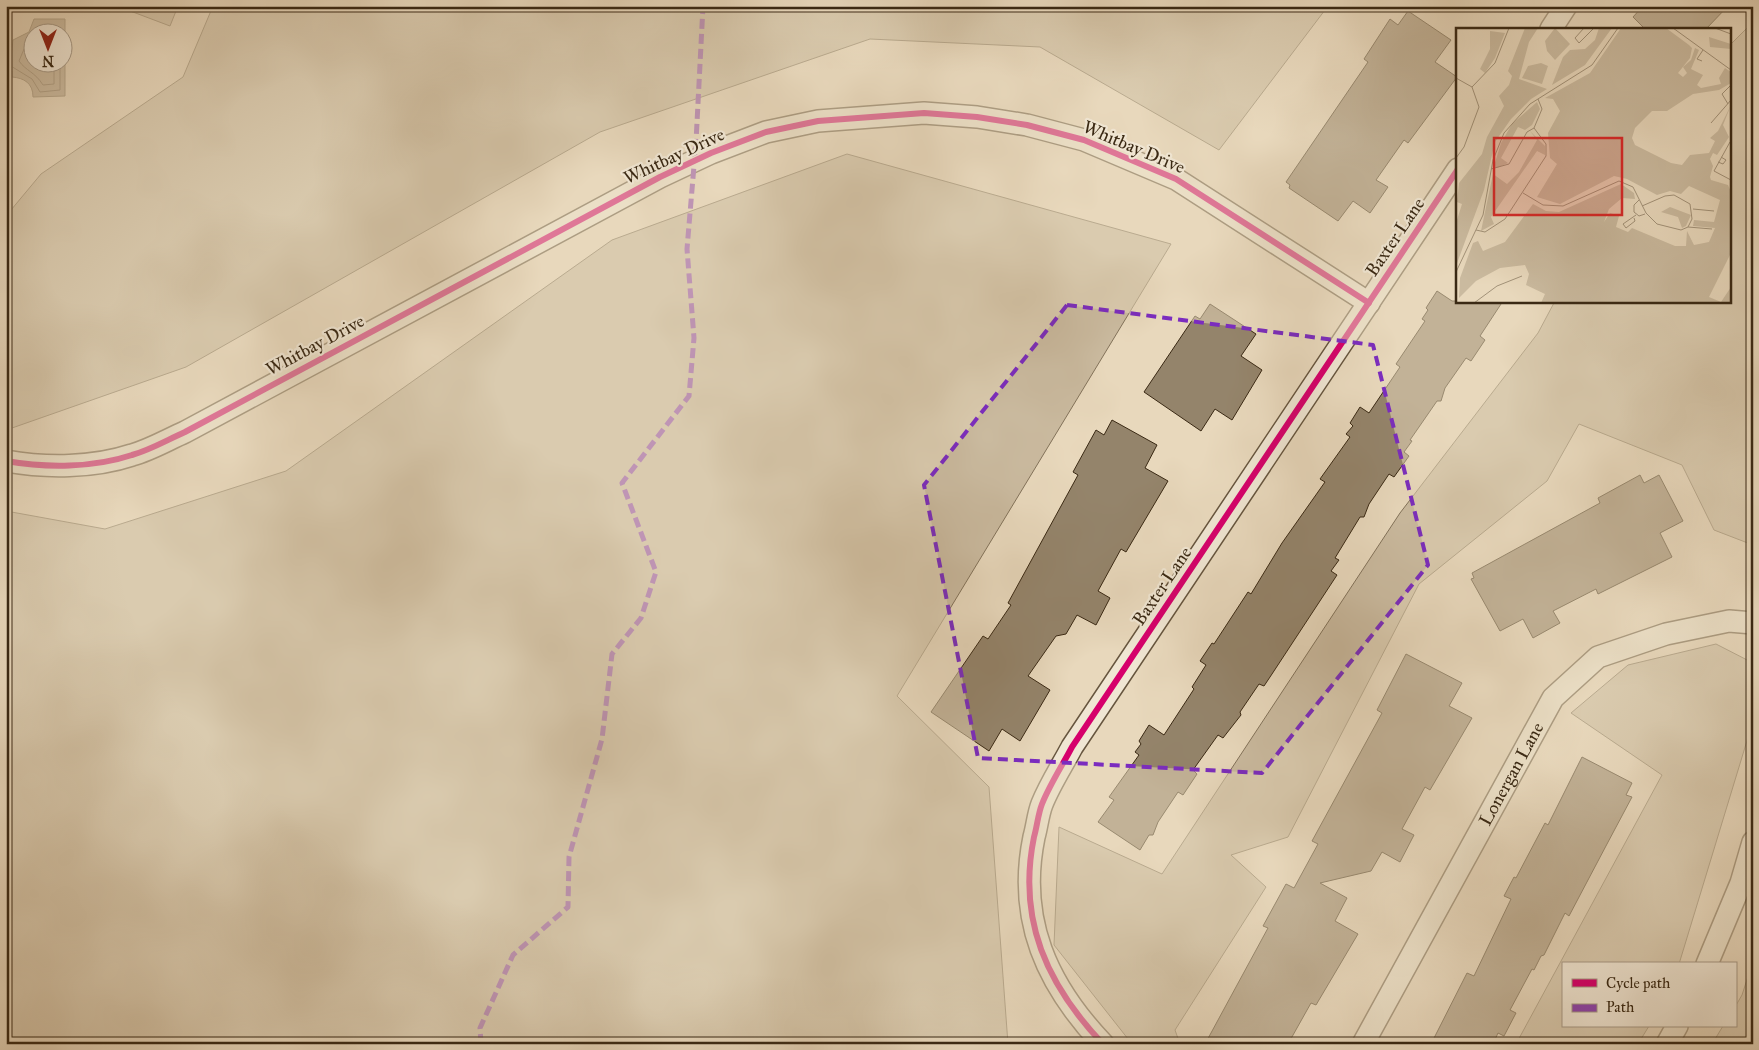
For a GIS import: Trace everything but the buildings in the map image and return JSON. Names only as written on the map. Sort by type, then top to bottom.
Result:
[{"type":"street","points":[[1553,28],[1566,6]]},
{"type":"street","name":"Whitbay Drive","points":[[6,461],[35,466],[82,464],[132,456],[184,432],[660,176],[711,153],[766,132],[818,121],[924,114],[977,117],[1027,125],[1084,140],[1176,179],[1369,303]]},
{"type":"street","name":"Baxter Lane","points":[[1104,1044],[1069,1005],[1051,975],[1036,937],[1028,892],[1031,854],[1041,805],[1072,747],[1456,172]]},
{"type":"street","name":"Lonergan Lane","points":[[1364,1044],[1553,698],[1598,658],[1666,634],[1729,621],[1753,623]]},
{"type":"street","points":[[1708,962],[1741,883],[1753,842]]},
{"type":"street","points":[[1667,1044],[1676,1028]]},
{"type":"highlighted area","points":[[1067,305],[1373,345],[1428,565],[1262,773],[978,758],[924,485]]},
{"type":"shaded area","points":[[117,6],[178,6],[170,26]]},
{"type":"shaded area","points":[[213,6],[1328,6],[1219,150],[1040,47],[870,39],[600,132],[186,367],[12,428],[6,424],[6,216],[41,174],[183,77]]},
{"type":"shaded area","points":[[1753,22],[1753,545],[1714,530],[1682,465],[1579,424],[1547,481],[1419,584],[1288,837],[1231,855],[1266,887],[1175,1030],[1180,1044],[1132,1044],[1054,945],[1059,827],[1162,874],[1400,513],[1538,333],[1554,302],[1732,302],[1732,43]]},
{"type":"shaded area","points":[[847,154],[1171,244],[897,696],[989,787],[1008,1044],[6,1044],[6,511],[105,529],[286,471],[612,240]]},
{"type":"shaded area","points":[[1716,644],[1753,663],[1753,721],[1680,962],[1562,962],[1562,1028],[1648,1028],[1638,1044],[1516,1044],[1662,775],[1571,713],[1628,665]]},
{"type":"shaded area","points":[[1753,961],[1753,1044],[1712,1044],[1722,1028],[1736,1028],[1736,1005],[1742,995]]},
{"type":"water","points":[[34,19],[65,19],[65,22],[33,22]]},
{"type":"water","points":[[22,36],[22,72],[65,72],[65,96],[33,97],[33,92],[27,82],[12,77],[12,71],[6,66],[6,52],[12,50],[13,40]]},
{"type":"marked path","points":[[481,1044],[480,1028],[513,955],[568,907],[569,857],[602,739],[612,654],[641,618],[656,572],[622,483],[689,396],[694,338],[687,249],[696,142],[703,6]]},
{"type":"cycle path","points":[[6,461],[37,465],[69,466],[101,462],[139,453],[185,432],[660,177],[711,153],[766,132],[818,121],[924,113],[977,117],[1027,125],[1084,140],[1176,179],[1369,303]]},
{"type":"cycle path","points":[[1103,1044],[1083,1022],[1052,974],[1041,950],[1034,923],[1030,896],[1030,867],[1034,837],[1042,804],[1072,747],[1456,172]]}]
